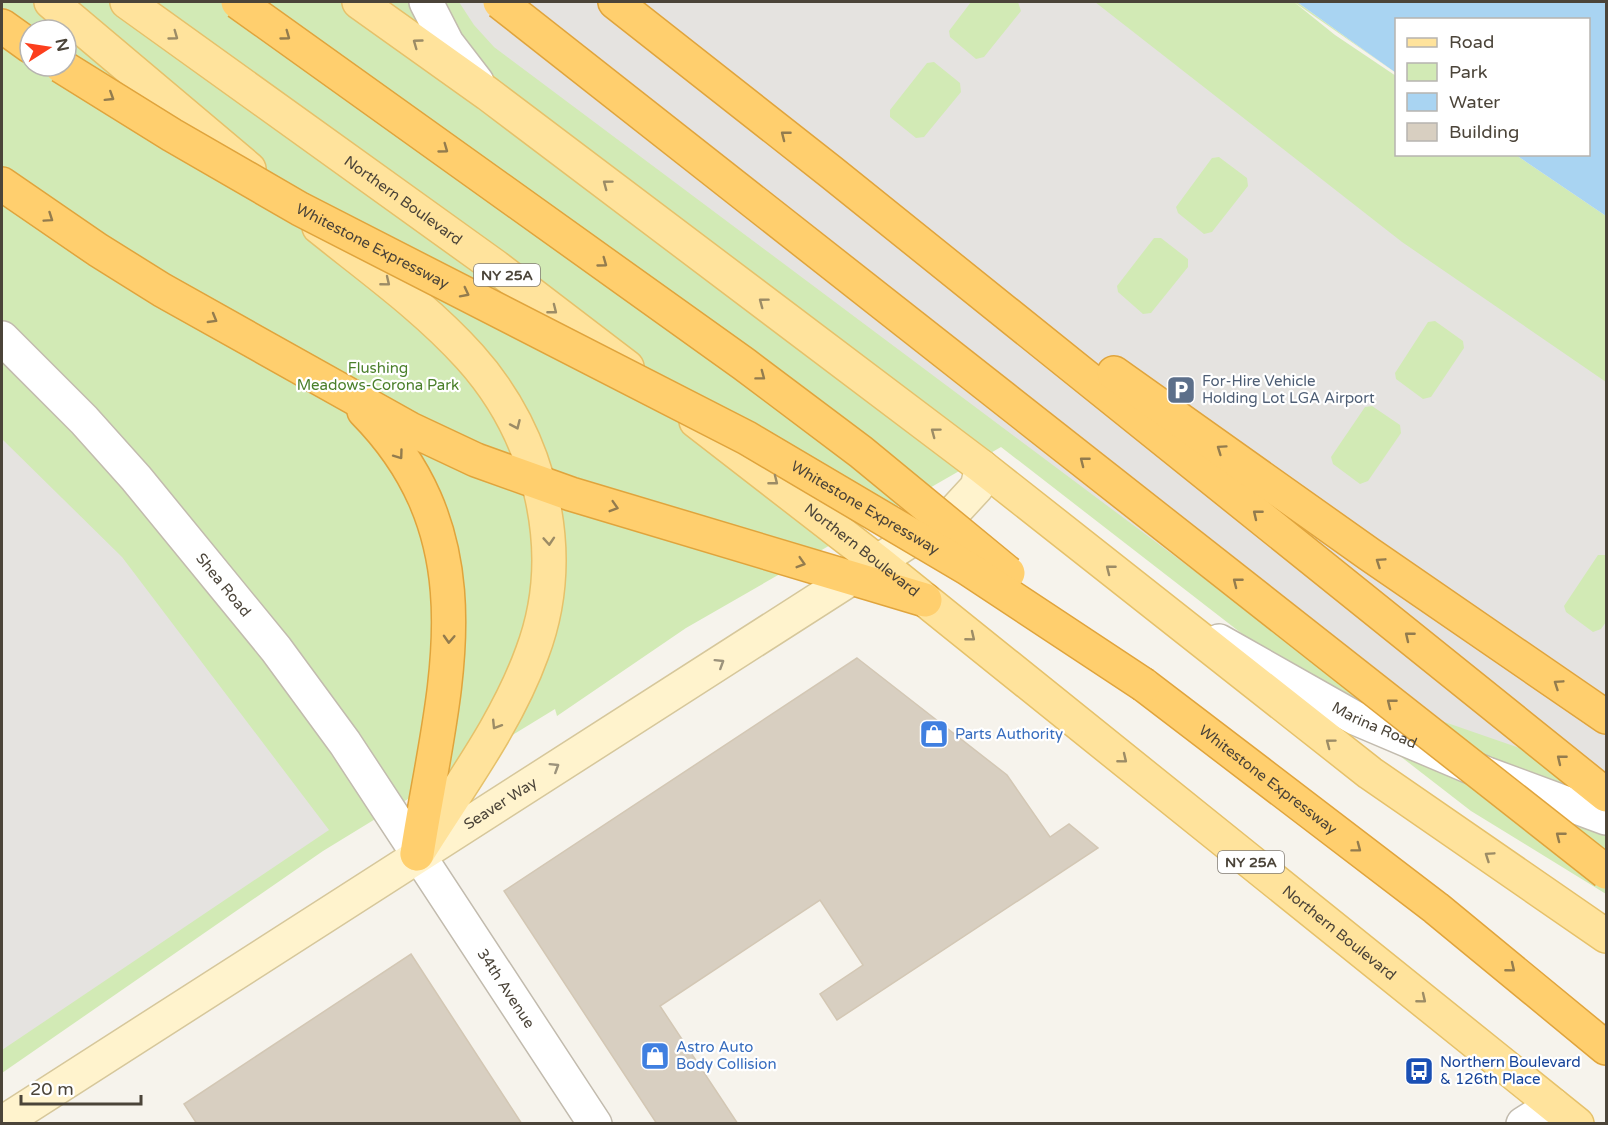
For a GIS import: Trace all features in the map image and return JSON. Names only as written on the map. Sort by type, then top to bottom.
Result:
[{"type":"highway","points":[[238,2],[805,410],[909,491],[1144,685]]},
{"type":"highway","points":[[500,2],[1606,872]]},
{"type":"highway","points":[[615,2],[831,172],[1606,795]]},
{"type":"highway","points":[[2,26],[18,37]]},
{"type":"highway","name":"Whitestone Expressway","points":[[78,77],[172,135],[300,209],[747,438],[967,568],[1144,685],[1436,908],[1606,1047]]},
{"type":"highway","points":[[831,172],[1369,554],[1606,717]]},
{"type":"highway","points":[[2,184],[98,250],[162,290],[348,395],[448,447],[538,483],[865,570],[925,600]]},
{"type":"highway","points":[[348,395],[374,421],[420,487],[435,523],[446,564],[450,612],[448,656],[417,854]]},
{"type":"main road","points":[[51,2],[134,74],[452,338],[498,392],[521,437],[538,483],[548,530],[550,554],[545,606],[532,653],[508,706],[417,854]]},
{"type":"main road","name":"Northern Boulevard","points":[[127,2],[532,294],[865,570]]},
{"type":"main road","points":[[358,2],[488,94],[982,467],[1371,774],[1606,936]]},
{"type":"main road","name":"Seaver Way","points":[[8,1121],[417,854],[865,570],[962,505],[977,487],[982,467]]},
{"type":"main road","name":"Northern Boulevard","points":[[925,600],[1565,1114]]},
{"type":"street","points":[[426,2],[447,43],[488,94]]},
{"type":"street","name":"Shea Road","points":[[2,338],[84,420],[136,478],[231,592],[345,743],[417,854]]},
{"type":"street","name":"Marina Road","points":[[1156,605],[1355,718],[1487,774],[1606,818]]},
{"type":"street","name":"34th Avenue","points":[[417,854],[595,1124]]},
{"type":"street","points":[[1523,1124],[1565,1114]]},
{"type":"green space","name":"Flushing Meadows-Corona Park","points":[[2,2],[1297,2],[1395,72],[1395,156],[1517,156],[1606,216],[1606,894],[1471,811],[1001,447],[686,628],[557,716],[555,709],[323,851],[2,1073]]},
{"type":"shaded area","name":"For-Hire Vehicle Holding Lot LGA Airport","points":[[459,2],[971,2],[949,31],[950,37],[976,59],[984,57],[1021,11],[1018,2],[1095,2],[1402,242],[1606,382],[1606,555],[1598,555],[1564,606],[1566,612],[1593,632],[1601,629],[1606,622],[1606,778],[1355,691],[494,47],[474,25]],"holes":[[[934,62],[960,83],[961,92],[924,137],[916,138],[890,117],[890,110],[927,63]],[[1219,157],[1247,178],[1248,186],[1212,232],[1204,234],[1178,213],[1176,207],[1212,158]],[[1154,238],[1161,238],[1188,259],[1188,267],[1151,313],[1143,314],[1118,292],[1117,286]],[[1435,321],[1463,341],[1464,348],[1431,397],[1423,399],[1396,379],[1395,373],[1428,322]],[[1372,406],[1400,425],[1401,433],[1368,481],[1360,484],[1333,464],[1331,457],[1365,407]]]},
{"type":"shaded area","points":[[2,439],[122,557],[329,830],[2,1050]]},
{"type":"water","points":[[1297,2],[1606,2],[1606,216],[1517,156],[1590,156],[1590,18],[1395,18],[1395,72]]},
{"type":"pier","points":[[1294,2],[1395,72],[1395,75],[1335,35]]},
{"type":"building","points":[[857,658],[1007,775],[1050,837],[1069,824],[1098,848],[837,1020],[820,994],[863,965],[820,900],[660,1006],[738,1124],[657,1124],[504,891]]},
{"type":"building","points":[[411,954],[522,1124],[197,1124],[184,1104]]},
{"type":"place","name":"For-Hire Vehicle Holding Lot LGA Airport","points":[[1181,390]]},
{"type":"place","name":"Parts Authority","points":[[934,734]]},
{"type":"place","name":"Astro Auto Body Collision","points":[[655,1056]]},
{"type":"place","name":"Northern Boulevard & 126th Place","points":[[1419,1071]]}]
